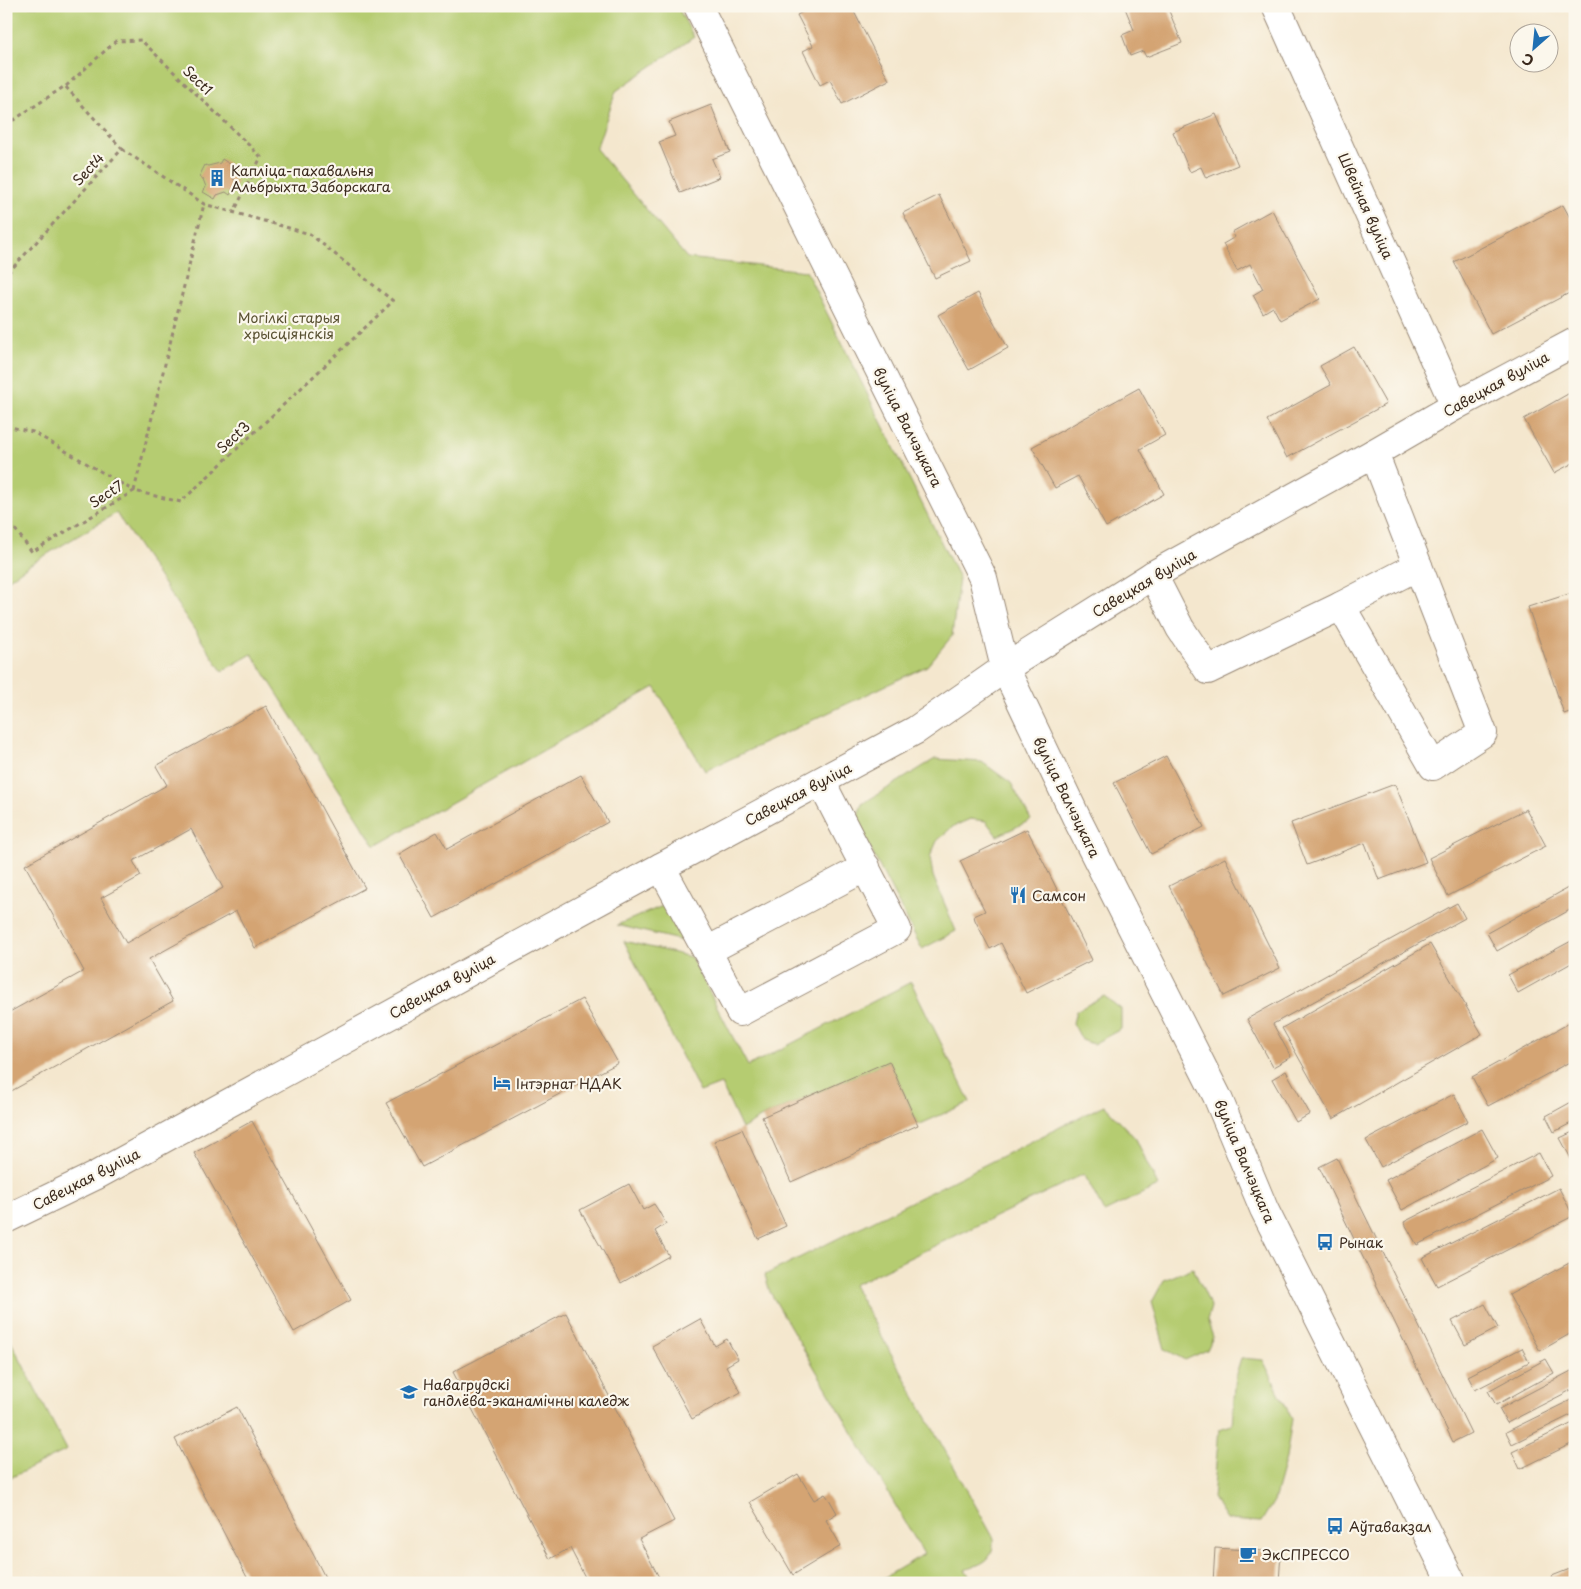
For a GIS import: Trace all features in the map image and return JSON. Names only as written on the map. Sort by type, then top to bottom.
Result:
[{"type":"street","name":"вуліца Валчэцкага","points":[[698,6],[983,578],[1005,668],[1078,821],[1217,1096],[1264,1209],[1452,1583]]},
{"type":"street","name":"Швейная вуліца","points":[[1276,6],[1456,406]]},
{"type":"street","name":"Савецкая вуліца","points":[[6,1219],[95,1176],[916,730],[1005,668],[1153,575],[1575,342]]},
{"type":"street","points":[[1341,606],[1433,766],[1483,733],[1374,453]]},
{"type":"street","points":[[1153,575],[1180,628],[1208,670],[1341,606],[1418,566]]},
{"type":"street","points":[[661,867],[740,1012],[896,929],[821,782]]},
{"type":"street","points":[[707,952],[866,867]]},
{"type":"path","name":"Sect1","points":[[65,86],[116,41],[141,40],[261,157],[234,212]]},
{"type":"path","points":[[6,125],[65,86]]},
{"type":"path","name":"Sect4","points":[[6,275],[122,149],[65,86]]},
{"type":"path","points":[[122,149],[204,204],[134,491]]},
{"type":"path","name":"Sect3","points":[[134,491],[180,502],[393,301],[310,234],[204,204]]},
{"type":"path","name":"Sect7","points":[[6,426],[33,432],[134,491],[32,552],[6,517]]},
{"type":"green space","name":"Могілкі старыя хрысціянскія","points":[[6,6],[677,6],[694,37],[616,91],[596,149],[687,258],[806,271],[959,578],[952,636],[927,666],[705,771],[655,687],[375,846],[252,654],[222,671],[116,513],[29,565],[6,581]]},
{"type":"green space","points":[[935,759],[982,762],[1011,783],[1031,820],[997,836],[986,821],[970,819],[952,827],[937,841],[930,857],[933,876],[956,931],[922,949],[856,821],[862,804]]},
{"type":"green space","points":[[665,905],[683,941],[617,925]]},
{"type":"green space","points":[[624,941],[691,957],[748,1066],[911,982],[970,1102],[918,1125],[889,1061],[762,1117],[742,1129],[721,1084],[700,1092]]},
{"type":"green space","points":[[1104,996],[1121,1009],[1121,1029],[1093,1044],[1082,1040],[1073,1023],[1076,1011]]},
{"type":"green space","points":[[1104,1105],[1136,1139],[1158,1186],[1104,1212],[1084,1174],[853,1285],[993,1537],[992,1551],[987,1560],[965,1570],[975,1583],[875,1583],[924,1554],[770,1292],[765,1275]]},
{"type":"green space","points":[[1193,1268],[1211,1307],[1207,1320],[1213,1337],[1207,1350],[1185,1360],[1165,1349],[1152,1302],[1164,1280]]},
{"type":"green space","points":[[6,1332],[67,1450],[6,1480]]},
{"type":"green space","points":[[1241,1358],[1263,1360],[1292,1419],[1286,1458],[1274,1501],[1261,1522],[1227,1520],[1213,1498],[1219,1429],[1232,1425],[1236,1374]]},
{"type":"building","points":[[814,6],[851,6],[889,80],[842,104],[830,80],[820,85],[803,51],[813,46],[797,15]]},
{"type":"building","points":[[1129,6],[1167,6],[1182,43],[1146,57],[1143,51],[1130,56],[1122,35],[1134,30],[1125,8]]},
{"type":"building","points":[[711,105],[730,152],[712,159],[720,177],[680,193],[659,142],[675,136],[669,122]]},
{"type":"building","points":[[1216,114],[1238,165],[1206,178],[1201,167],[1190,172],[1173,132]]},
{"type":"building","name":"Капліца-пахавальня Альбрыхта Заборскага","points":[[222,159],[234,167],[232,170],[234,180],[237,182],[230,195],[226,192],[217,195],[215,199],[203,192],[206,187],[203,179],[199,177],[205,165],[220,163]]},
{"type":"building","points":[[939,195],[971,261],[935,278],[903,213]]},
{"type":"building","points":[[1563,205],[1575,227],[1575,290],[1491,334],[1454,262]]},
{"type":"building","points":[[1272,210],[1320,299],[1280,320],[1273,307],[1263,313],[1253,295],[1263,289],[1250,264],[1237,271],[1223,244],[1235,237],[1232,232]]},
{"type":"building","points":[[978,293],[1008,348],[969,370],[938,315]]},
{"type":"building","points":[[1354,347],[1386,404],[1287,458],[1267,420],[1331,385],[1320,366]]},
{"type":"building","points":[[1139,388],[1165,435],[1140,449],[1164,494],[1106,527],[1078,476],[1055,488],[1032,447]]},
{"type":"building","points":[[1575,390],[1575,462],[1554,473],[1524,419]]},
{"type":"building","points":[[1575,592],[1575,710],[1564,714],[1528,607]]},
{"type":"building","points":[[266,706],[365,888],[255,948],[236,911],[149,959],[173,1001],[6,1094],[6,1014],[84,971],[25,865],[167,785],[156,766]],"holes":[[[191,829],[223,888],[126,943],[101,898],[141,876],[133,861]]]},
{"type":"building","points":[[1166,756],[1204,827],[1151,854],[1114,783]]},
{"type":"building","points":[[581,775],[608,822],[434,918],[399,854],[437,832],[447,849]]},
{"type":"building","points":[[1395,784],[1426,862],[1379,880],[1365,843],[1307,865],[1291,823]]},
{"type":"building","points":[[1526,809],[1546,846],[1448,896],[1429,858]]},
{"type":"building","name":"Самсон","points":[[1027,829],[1092,960],[1026,993],[1001,943],[990,949],[975,920],[974,916],[985,911],[960,861]]},
{"type":"building","points":[[1225,858],[1280,968],[1224,996],[1169,886]]},
{"type":"building","points":[[1575,884],[1575,907],[1497,951],[1487,933]]},
{"type":"building","points":[[1457,903],[1465,918],[1273,1024],[1291,1057],[1273,1067],[1247,1019]]},
{"type":"building","points":[[1575,939],[1575,961],[1518,993],[1508,975]]},
{"type":"building","points":[[1430,944],[1482,1034],[1333,1119],[1282,1028]]},
{"type":"building","name":"Інтэрнат НДАК","points":[[582,999],[618,1063],[422,1167],[386,1103]]},
{"type":"building","points":[[1575,1020],[1575,1059],[1488,1106],[1472,1077]]},
{"type":"building","points":[[889,1061],[918,1125],[791,1182],[762,1117]]},
{"type":"building","points":[[1286,1071],[1310,1114],[1296,1122],[1272,1079]]},
{"type":"building","points":[[1454,1094],[1468,1121],[1381,1167],[1366,1140]]},
{"type":"building","points":[[1575,1100],[1575,1121],[1554,1132],[1546,1116]]},
{"type":"building","points":[[252,1121],[351,1300],[294,1332],[194,1153]]},
{"type":"building","points":[[742,1129],[786,1226],[758,1239],[714,1141]]},
{"type":"building","points":[[1482,1129],[1498,1158],[1402,1210],[1386,1180]]},
{"type":"building","points":[[1575,1131],[1575,1166],[1560,1138]]},
{"type":"building","points":[[1539,1153],[1551,1176],[1417,1245],[1404,1222]]},
{"type":"building","points":[[1337,1158],[1471,1433],[1453,1442],[1319,1167]]},
{"type":"building","points":[[629,1184],[643,1210],[654,1204],[666,1224],[655,1231],[669,1256],[621,1283],[580,1210]]},
{"type":"building","points":[[1559,1188],[1573,1216],[1437,1286],[1422,1258]]},
{"type":"building","points":[[1575,1260],[1575,1331],[1540,1351],[1509,1295]]},
{"type":"building","points":[[1485,1304],[1498,1328],[1465,1345],[1452,1321]]},
{"type":"building","points":[[566,1313],[674,1521],[639,1539],[662,1583],[584,1583],[587,1581],[570,1548],[550,1559],[453,1372]]},
{"type":"building","points":[[700,1319],[715,1346],[727,1339],[738,1359],[726,1366],[741,1392],[692,1419],[652,1346]]},
{"type":"building","points":[[1522,1348],[1529,1362],[1475,1390],[1468,1376]]},
{"type":"building","points":[[1546,1359],[1554,1373],[1496,1405],[1488,1391]]},
{"type":"building","points":[[1575,1369],[1575,1388],[1507,1423],[1499,1409]]},
{"type":"building","points":[[1575,1398],[1575,1413],[1512,1444],[1506,1432]]},
{"type":"building","points":[[237,1407],[328,1583],[250,1583],[175,1439]]},
{"type":"building","points":[[1575,1422],[1575,1442],[1520,1469],[1512,1452]]},
{"type":"building","points":[[798,1474],[814,1500],[825,1494],[829,1499],[837,1513],[826,1520],[841,1546],[793,1575],[750,1502]]},
{"type":"building","points":[[1215,1548],[1281,1552],[1279,1583],[1213,1583]]},
{"type":"building","points":[[1575,1567],[1575,1583],[1555,1583],[1552,1576]]},
{"type":"place","name":"Капліца-пахавальня Альбрыхта Заборскага","points":[[217,178]]},
{"type":"place","name":"Самсон","points":[[1018,895]]},
{"type":"place","name":"Інтэрнат НДАК","points":[[502,1083]]},
{"type":"place","name":"Рынак","points":[[1325,1242]]},
{"type":"place","name":"Навагрудскі гандлёва-эканамічны каледж","points":[[409,1392]]},
{"type":"place","name":"Аўтавакзал","points":[[1335,1526]]},
{"type":"place","name":"ЭкСПРЕССО","points":[[1248,1554]]}]
